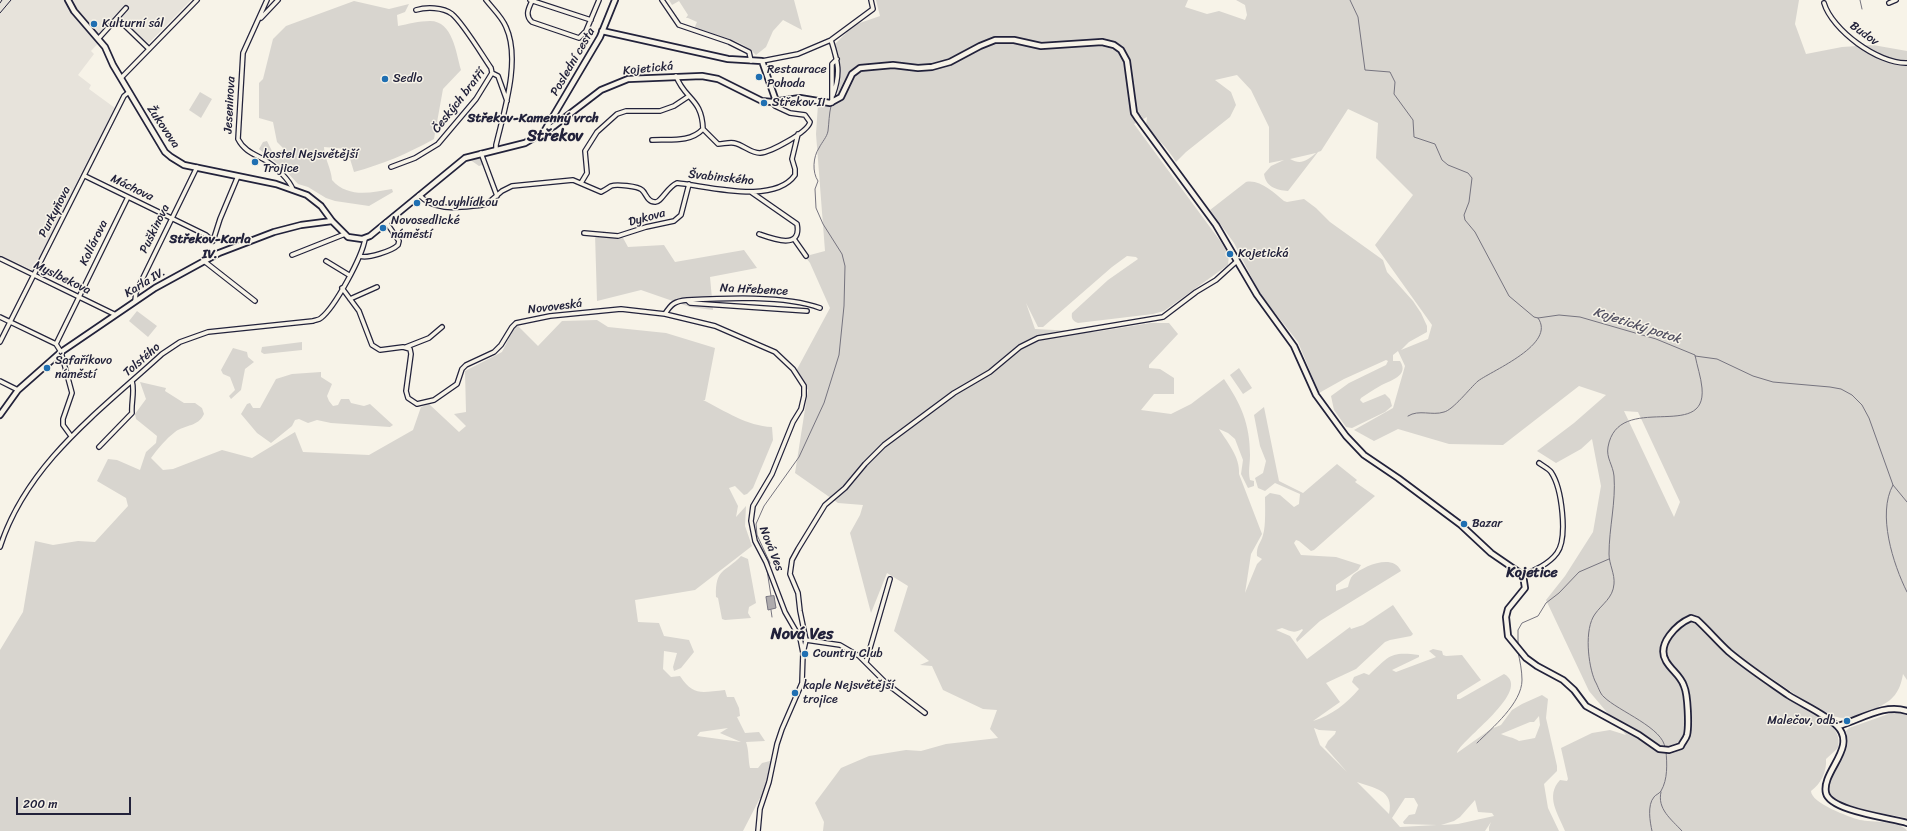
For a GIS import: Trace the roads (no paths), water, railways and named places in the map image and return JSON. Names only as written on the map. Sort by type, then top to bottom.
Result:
[{"type":"street","name":"Žukovova","points":[[68,0],[74,11],[105,47],[113,65],[165,152],[184,165],[276,184],[308,195],[320,206],[332,221]]},
{"type":"street","points":[[121,78],[197,0]]},
{"type":"street","name":"Jeseninova","points":[[267,0],[243,52],[238,139],[242,146],[267,161],[291,185],[294,190]]},
{"type":"street","points":[[259,20],[278,0]]},
{"type":"street","points":[[486,0],[500,17],[506,28],[510,41],[512,61],[507,101],[496,150]]},
{"type":"street","points":[[591,20],[531,0],[528,13],[529,19],[532,22],[579,38],[584,34],[591,20],[599,0]]},
{"type":"street","points":[[546,5],[547,0]]},
{"type":"street","name":"Poslední cesta","points":[[544,131],[602,32],[615,0]]},
{"type":"street","points":[[662,0],[679,25],[728,42],[749,52],[751,61]]},
{"type":"street","points":[[602,32],[728,59],[762,61],[798,54],[830,40],[873,9],[871,0]]},
{"type":"street","points":[[1889,4],[1896,0]]},
{"type":"street","name":"Budov","points":[[1824,3],[1827,13],[1841,30],[1850,37],[1876,55],[1899,63],[1907,63]]},
{"type":"street","points":[[98,38],[126,8]]},
{"type":"street","points":[[416,10],[441,9],[452,14],[491,68],[492,72]]},
{"type":"street","points":[[117,18],[149,49]]},
{"type":"street","points":[[830,40],[837,59],[839,76],[833,95]]},
{"type":"street","points":[[832,103],[841,97],[852,74],[860,68],[893,65],[918,68],[932,67],[950,62],[980,46],[996,40],[1014,40],[1041,46],[1102,42],[1114,45],[1121,50],[1128,61],[1134,113],[1138,120],[1216,225],[1257,296],[1294,346],[1316,395],[1346,436],[1364,455],[1410,487],[1460,525],[1491,552],[1523,575],[1525,588],[1508,609],[1507,613],[1508,636],[1526,658],[1537,666],[1563,680],[1574,690],[1586,706],[1639,735],[1660,749],[1669,750],[1681,746],[1687,735],[1686,691],[1682,680],[1665,660],[1663,652],[1664,645],[1670,634],[1682,622],[1691,618],[1697,620],[1728,651],[1747,666],[1794,699],[1838,726],[1844,736],[1844,747],[1827,784],[1826,794],[1830,799],[1843,807],[1857,812],[1907,823]]},
{"type":"street","points":[[832,103],[832,64],[837,59]]},
{"type":"street","points":[[762,61],[773,92],[774,102]]},
{"type":"street","name":"Českých bratří","points":[[391,167],[415,158],[438,144],[476,99],[492,72],[498,76],[507,101]]},
{"type":"street","points":[[676,76],[680,85],[699,106],[703,129],[718,144],[735,143],[754,152],[761,153],[775,148],[798,134]]},
{"type":"street","name":"Kojetická","points":[[386,222],[465,158],[525,143],[610,85],[633,78],[702,76],[718,80],[762,101],[774,102],[800,98],[832,103]]},
{"type":"street","name":"Purkyňova","points":[[0,342],[35,276],[124,96],[129,92]]},
{"type":"street","points":[[581,183],[587,173],[585,151],[597,132],[617,114],[626,111],[660,111],[674,106],[689,96]]},
{"type":"street","name":"Švabinského","points":[[419,195],[424,200],[441,208],[483,205],[488,203],[502,191],[512,186],[568,180],[581,183],[601,192],[614,185],[638,188],[642,190],[650,201],[655,203],[660,201],[672,186],[677,183],[751,192],[776,188],[792,178],[795,169],[792,159],[798,134],[809,126],[808,116],[790,113],[775,106],[774,102]]},
{"type":"street","points":[[652,140],[686,139],[698,134],[703,129]]},
{"type":"street","points":[[481,153],[497,196]]},
{"type":"street","name":"Puškinova","points":[[134,300],[136,292],[197,168]]},
{"type":"street","name":"Máchova","points":[[85,176],[206,235],[213,241],[220,219],[238,176]]},
{"type":"street","name":"Dykova","points":[[584,233],[618,236],[646,227],[674,221],[682,215],[689,184]]},
{"type":"street","points":[[751,192],[797,224],[798,228],[794,239]]},
{"type":"street","name":"Kollárova","points":[[79,297],[128,197]]},
{"type":"street","points":[[332,221],[345,234],[353,239],[365,239]]},
{"type":"street","name":"Karla IV.","points":[[0,415],[18,390],[61,352],[134,300],[219,253],[283,229],[301,224],[332,221]]},
{"type":"street","points":[[326,261],[349,275],[360,256],[365,239],[386,222],[399,241],[395,248],[383,253],[363,257],[360,256]]},
{"type":"street","points":[[292,255],[345,234]]},
{"type":"street","points":[[759,234],[782,240],[794,239]]},
{"type":"street","points":[[794,239],[806,256]]},
{"type":"street","name":"Myslbekova","points":[[1,259],[114,314]]},
{"type":"street","points":[[204,261],[254,301]]},
{"type":"street","name":"Nová Ves","points":[[758,831],[760,809],[769,782],[777,744],[802,683],[803,653],[806,640],[798,593],[791,580],[790,568],[792,560],[825,504],[845,488],[864,464],[884,445],[954,393],[990,372],[1020,347],[1038,338],[1163,317],[1196,292],[1216,280],[1237,261]]},
{"type":"street","name":"Tolstého","points":[[0,547],[17,509],[46,465],[71,436],[170,348],[180,342],[198,335],[217,331],[320,319],[329,310],[349,275]]},
{"type":"street","points":[[350,299],[377,287]]},
{"type":"street","points":[[342,288],[359,311],[372,345],[382,350],[406,347],[429,338],[442,327]]},
{"type":"street","points":[[56,344],[79,297]]},
{"type":"street","name":"Na Hřebence","points":[[665,314],[671,305],[676,301],[723,298],[809,304],[820,308]]},
{"type":"street","name":"Na Hřebence","points":[[687,300],[690,303],[807,311]]},
{"type":"street","name":"Novoveská","points":[[406,347],[410,350],[411,354],[406,391],[408,398],[417,404],[424,404],[434,400],[457,384],[462,369],[466,365],[494,352],[502,345],[512,327],[516,323],[550,316],[621,309],[665,314],[715,326],[775,352],[793,369],[804,386],[804,396],[801,409]]},
{"type":"street","points":[[0,317],[56,344],[61,352],[72,393],[63,425],[71,436]]},
{"type":"street","points":[[99,447],[132,413],[131,399],[134,387],[132,381]]},
{"type":"street","points":[[0,382],[18,390]]},
{"type":"street","name":"Nová Ves","points":[[801,409],[793,422],[772,474],[753,506],[751,521],[755,541],[768,566],[786,612],[800,638],[803,653]]},
{"type":"street","points":[[1523,575],[1548,562],[1558,552],[1560,544],[1563,516],[1561,494],[1551,472],[1539,463]]},
{"type":"street","points":[[866,662],[890,579]]},
{"type":"street","points":[[806,640],[840,645],[859,656],[887,684],[925,713]]},
{"type":"street","points":[[1838,726],[1886,709],[1897,708],[1907,711]]},
{"type":"waterway","name":"Kojetický potok","points":[[1350,0],[1358,17],[1365,70],[1390,72],[1395,82],[1394,94],[1413,120],[1414,137],[1435,144],[1442,160],[1448,165],[1468,173],[1472,178],[1469,202],[1464,215],[1465,220],[1475,232],[1509,296],[1534,317],[1538,318],[1559,315],[1580,317],[1656,339],[1695,355],[1702,388],[1700,404],[1691,412],[1677,416],[1643,418],[1628,421],[1615,430],[1608,447],[1608,455],[1614,476],[1614,496],[1609,554],[1614,576],[1614,584],[1612,593],[1595,614],[1589,629],[1588,638],[1590,666],[1601,694],[1649,727],[1663,741],[1665,748]]},
{"type":"waterway","points":[[1860,0],[1862,9]]},
{"type":"waterway","points":[[769,565],[770,563],[757,535],[756,524],[764,506],[799,457],[824,403],[839,355],[844,306],[845,266],[842,254],[823,224],[816,208],[815,189],[818,181],[814,169],[815,156],[826,137],[831,106]]},
{"type":"waterway","points":[[1408,416],[1417,413],[1439,413],[1448,410],[1478,381],[1521,355],[1539,337],[1541,328],[1538,318]]},
{"type":"waterway","points":[[1695,356],[1717,359],[1753,376],[1773,382],[1841,389],[1852,395],[1862,405],[1869,418],[1893,485],[1888,497],[1886,510],[1887,524],[1892,553],[1907,592]]},
{"type":"waterway","points":[[1893,485],[1907,502]]},
{"type":"waterway","points":[[1518,645],[1518,630],[1522,623],[1538,616],[1546,603],[1559,593],[1579,572],[1609,559]]},
{"type":"waterway","points":[[767,570],[771,596]]},
{"type":"waterway","points":[[771,610],[772,617]]},
{"type":"waterway","points":[[1477,743],[1498,723],[1512,706],[1521,689],[1522,680],[1518,652]]},
{"type":"waterway","name":"Kojetický potok","points":[[1652,831],[1650,823],[1650,804],[1655,796],[1661,791],[1665,782],[1667,766],[1666,751]]},
{"type":"waterway","points":[[1661,792],[1660,798],[1663,809],[1669,818],[1682,831]]},
{"type":"railway","points":[[0,13],[11,0]]},
{"type":"place","name":"Kulturní sál","points":[[94,24]]},
{"type":"place","name":"Restaurace Pohoda","points":[[759,77]]},
{"type":"place","name":"Sedlo","points":[[385,79]]},
{"type":"place","name":"Střekov II","points":[[764,103]]},
{"type":"place","name":"kostel Nejsvětější Trojice","points":[[255,162]]},
{"type":"place","name":"Pod vyhlídkou","points":[[417,203]]},
{"type":"place","name":"Novosedlické náměstí","points":[[383,228]]},
{"type":"place","name":"Kojetická","points":[[1230,254]]},
{"type":"place","name":"Šafaříkovo náměstí","points":[[47,368]]},
{"type":"place","name":"Bazar","points":[[1464,524]]},
{"type":"place","name":"Country Club","points":[[805,654]]},
{"type":"place","name":"kaple Nejsvětější trojice","points":[[795,693]]},
{"type":"place","name":"Malečov, odb.","points":[[1847,721]]},
{"type":"district","name":"Střekov-Kamenný vrch","points":[[533,119]]},
{"type":"district","name":"Střekov","points":[[555,137]]},
{"type":"district","name":"Střekov-Karla IV.","points":[[210,248]]},
{"type":"district","name":"Kojetice","points":[[1532,573]]},
{"type":"district","name":"Nová Ves","points":[[802,635]]}]
